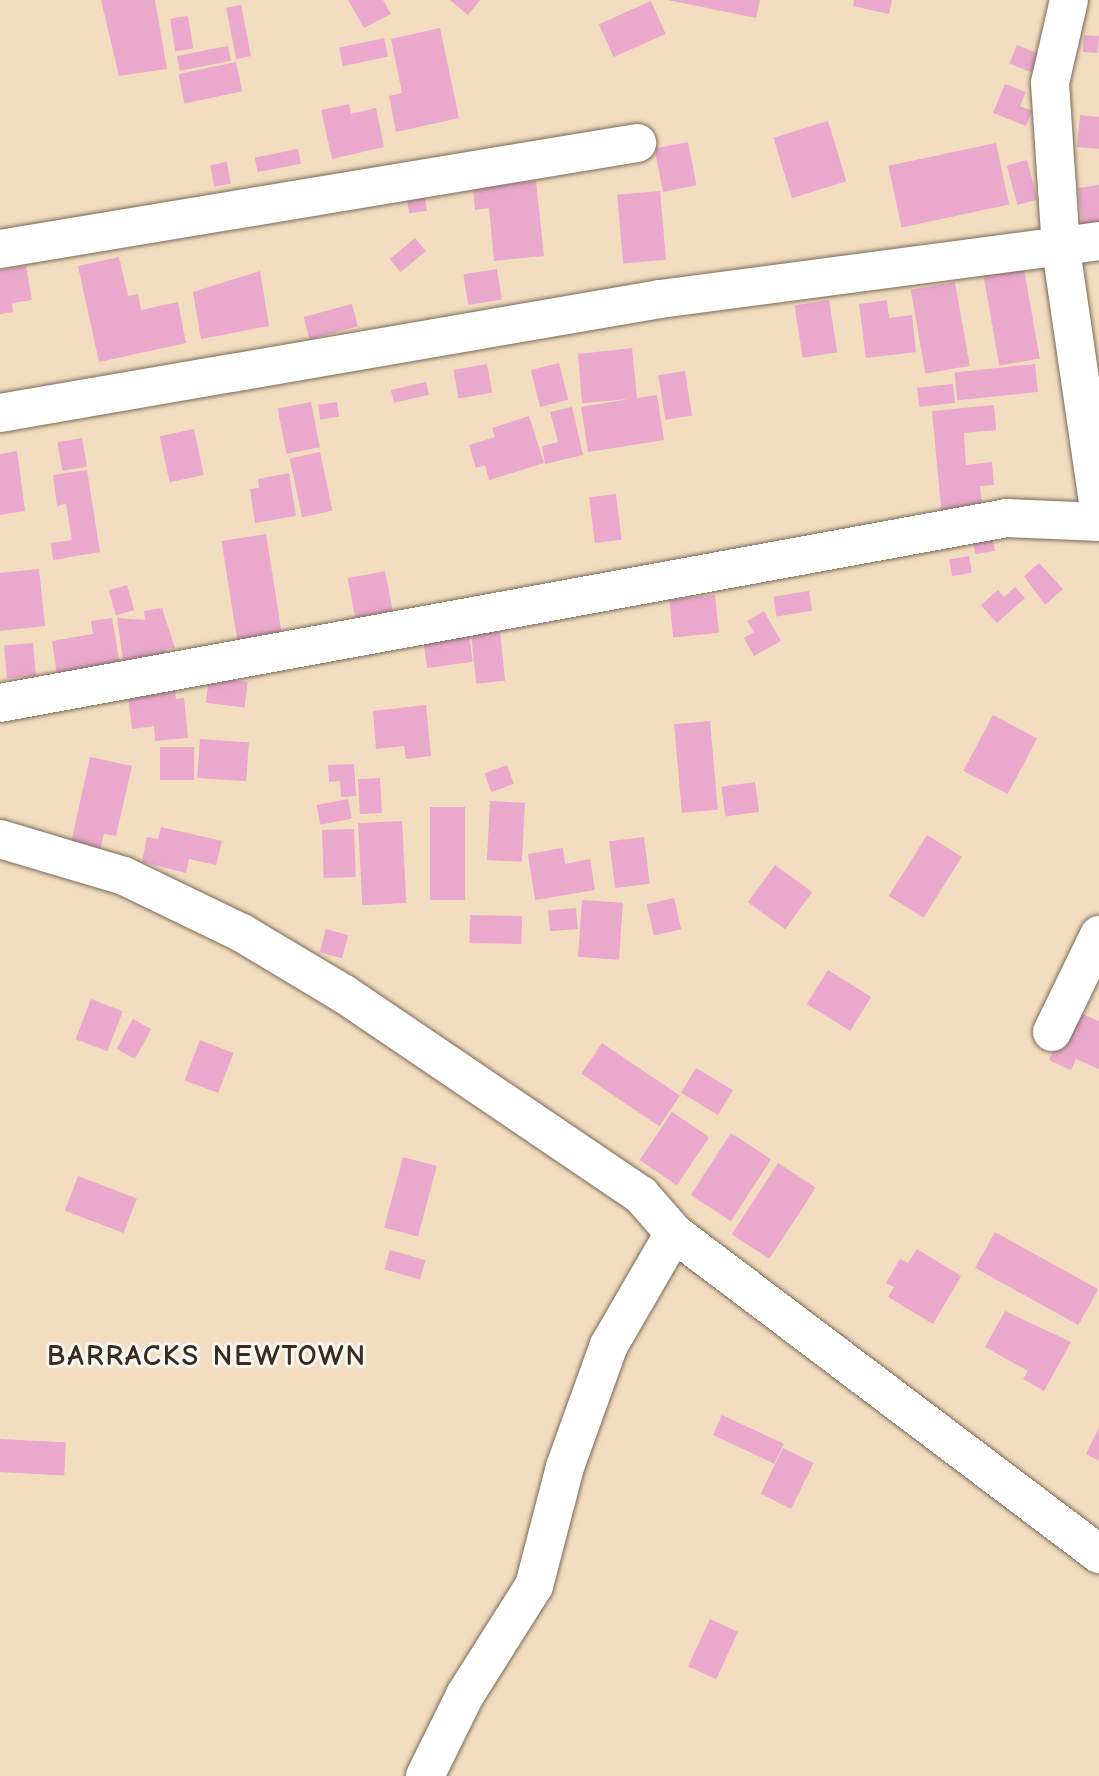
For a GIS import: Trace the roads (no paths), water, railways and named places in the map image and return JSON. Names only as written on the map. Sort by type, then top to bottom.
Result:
[{"type":"street","points":[[1069,0],[1050,83],[1061,249],[1099,510]]},
{"type":"street","points":[[0,249],[637,143]]},
{"type":"street","points":[[0,413],[660,299],[1061,249],[1099,241]]},
{"type":"street","points":[[0,703],[1007,518],[1099,522]]},
{"type":"street","points":[[0,839],[124,876],[253,940],[440,1056],[630,1187],[663,1213],[674,1233],[1099,1554]]},
{"type":"street","points":[[1052,1032],[1099,934]]},
{"type":"street","points":[[425,1776],[464,1695],[534,1586],[565,1467],[609,1345],[674,1233]]},
{"type":"district","name":"BARRACKS NEWTOWN","points":[[207,1356]]}]
